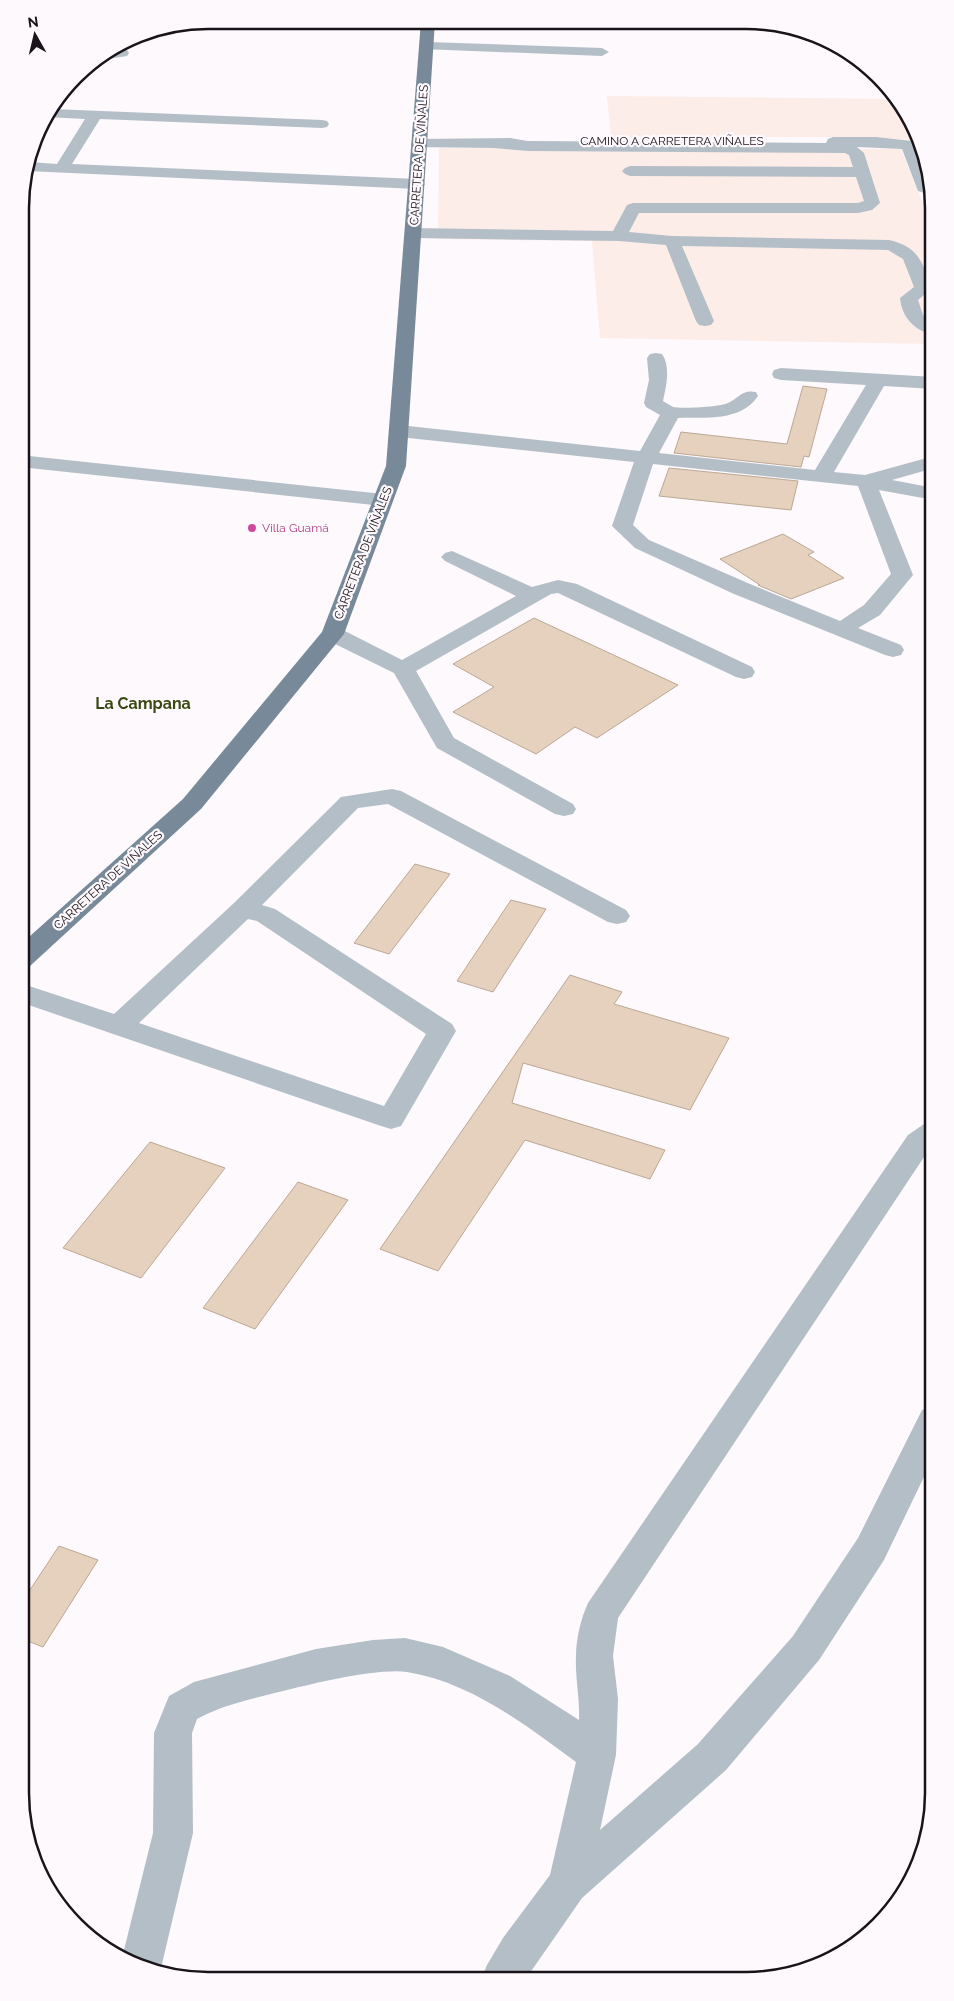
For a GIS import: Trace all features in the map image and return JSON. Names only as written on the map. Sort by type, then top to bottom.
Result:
[{"type":"main road","name":"CARRETERA DE VIÑALES","points":[[29,952],[192,804],[333,634],[396,466],[428,29]]},
{"type":"street","points":[[427,46],[602,52]]},
{"type":"street","points":[[56,113],[322,124]]},
{"type":"street","points":[[62,168],[95,114]]},
{"type":"street","name":"CAMINO A CARRETERA VIÑALES","points":[[419,144],[670,140],[876,142],[914,146]]},
{"type":"street","points":[[492,143],[528,146],[841,147],[854,150],[872,203],[866,207],[633,208]]},
{"type":"street","points":[[908,145],[924,188]]},
{"type":"street","points":[[619,236],[633,208],[628,146]]},
{"type":"street","points":[[34,167],[417,184]]},
{"type":"street","points":[[630,172],[862,172]]},
{"type":"street","points":[[413,233],[619,236],[672,241],[889,244],[900,247],[909,253],[925,284]]},
{"type":"street","points":[[672,241],[705,321]]},
{"type":"street","points":[[925,291],[909,298],[909,304],[919,322],[925,326]]},
{"type":"street","points":[[656,358],[658,380],[653,403],[671,413],[731,410],[749,396]]},
{"type":"street","points":[[781,374],[925,383]]},
{"type":"street","points":[[821,476],[878,380]]},
{"type":"street","points":[[671,413],[646,458],[622,526],[642,544],[840,630],[893,650]]},
{"type":"street","points":[[399,431],[866,481],[925,492]]},
{"type":"street","points":[[29,462],[384,500]]},
{"type":"street","points":[[866,481],[925,465]]},
{"type":"street","points":[[840,630],[872,610],[902,575],[866,481]]},
{"type":"street","points":[[452,557],[533,596]]},
{"type":"street","points":[[403,669],[552,587],[569,589],[744,672]]},
{"type":"street","points":[[333,634],[403,669],[445,743],[564,809]]},
{"type":"street","points":[[119,1026],[242,909],[350,802],[392,796],[617,916]]},
{"type":"street","points":[[29,995],[391,1119],[442,1031],[266,914],[242,909]]},
{"type":"street","points":[[568,1884],[597,1755],[599,1699],[594,1656],[601,1614],[918,1144],[925,1138]]},
{"type":"street","points":[[507,1972],[518,1952],[568,1884],[712,1757],[806,1648],[871,1549],[925,1438]]},
{"type":"street","points":[[142,1960],[173,1833],[173,1733],[182,1708],[207,1694],[316,1666],[373,1657],[404,1655],[443,1664],[498,1688],[548,1720],[597,1755]]},
{"type":"shaded area","points":[[607,96],[888,99],[901,118],[912,140],[872,137],[611,137]]},
{"type":"shaded area","points":[[439,148],[901,149],[925,209],[925,344],[600,338],[592,241],[438,239]]},
{"type":"building","points":[[803,386],[827,389],[809,457],[804,456],[801,467],[674,453],[681,432],[787,444]]},
{"type":"building","points":[[669,468],[798,481],[791,510],[659,496]]},
{"type":"building","points":[[783,534],[814,552],[808,555],[844,578],[791,599],[758,585],[760,585],[720,559]]},
{"type":"building","points":[[534,618],[678,685],[597,738],[575,727],[536,754],[453,712],[494,687],[453,664]]},
{"type":"building","points":[[415,864],[450,874],[389,954],[354,943]]},
{"type":"building","points":[[511,900],[546,909],[493,992],[457,981]]},
{"type":"building","points":[[570,975],[622,992],[614,1004],[729,1038],[690,1110],[523,1063],[512,1103],[665,1150],[650,1179],[525,1140],[438,1271],[380,1249]]},
{"type":"building","points":[[150,1142],[225,1168],[141,1278],[63,1248]]},
{"type":"building","points":[[298,1182],[348,1200],[255,1329],[203,1308]]},
{"type":"building","points":[[59,1546],[98,1560],[43,1647],[29,1642],[29,1591]]},
{"type":"place","name":"Villa Guamá","points":[[252,528]]},
{"type":"district","name":"La Campana","points":[[143,703]]}]
